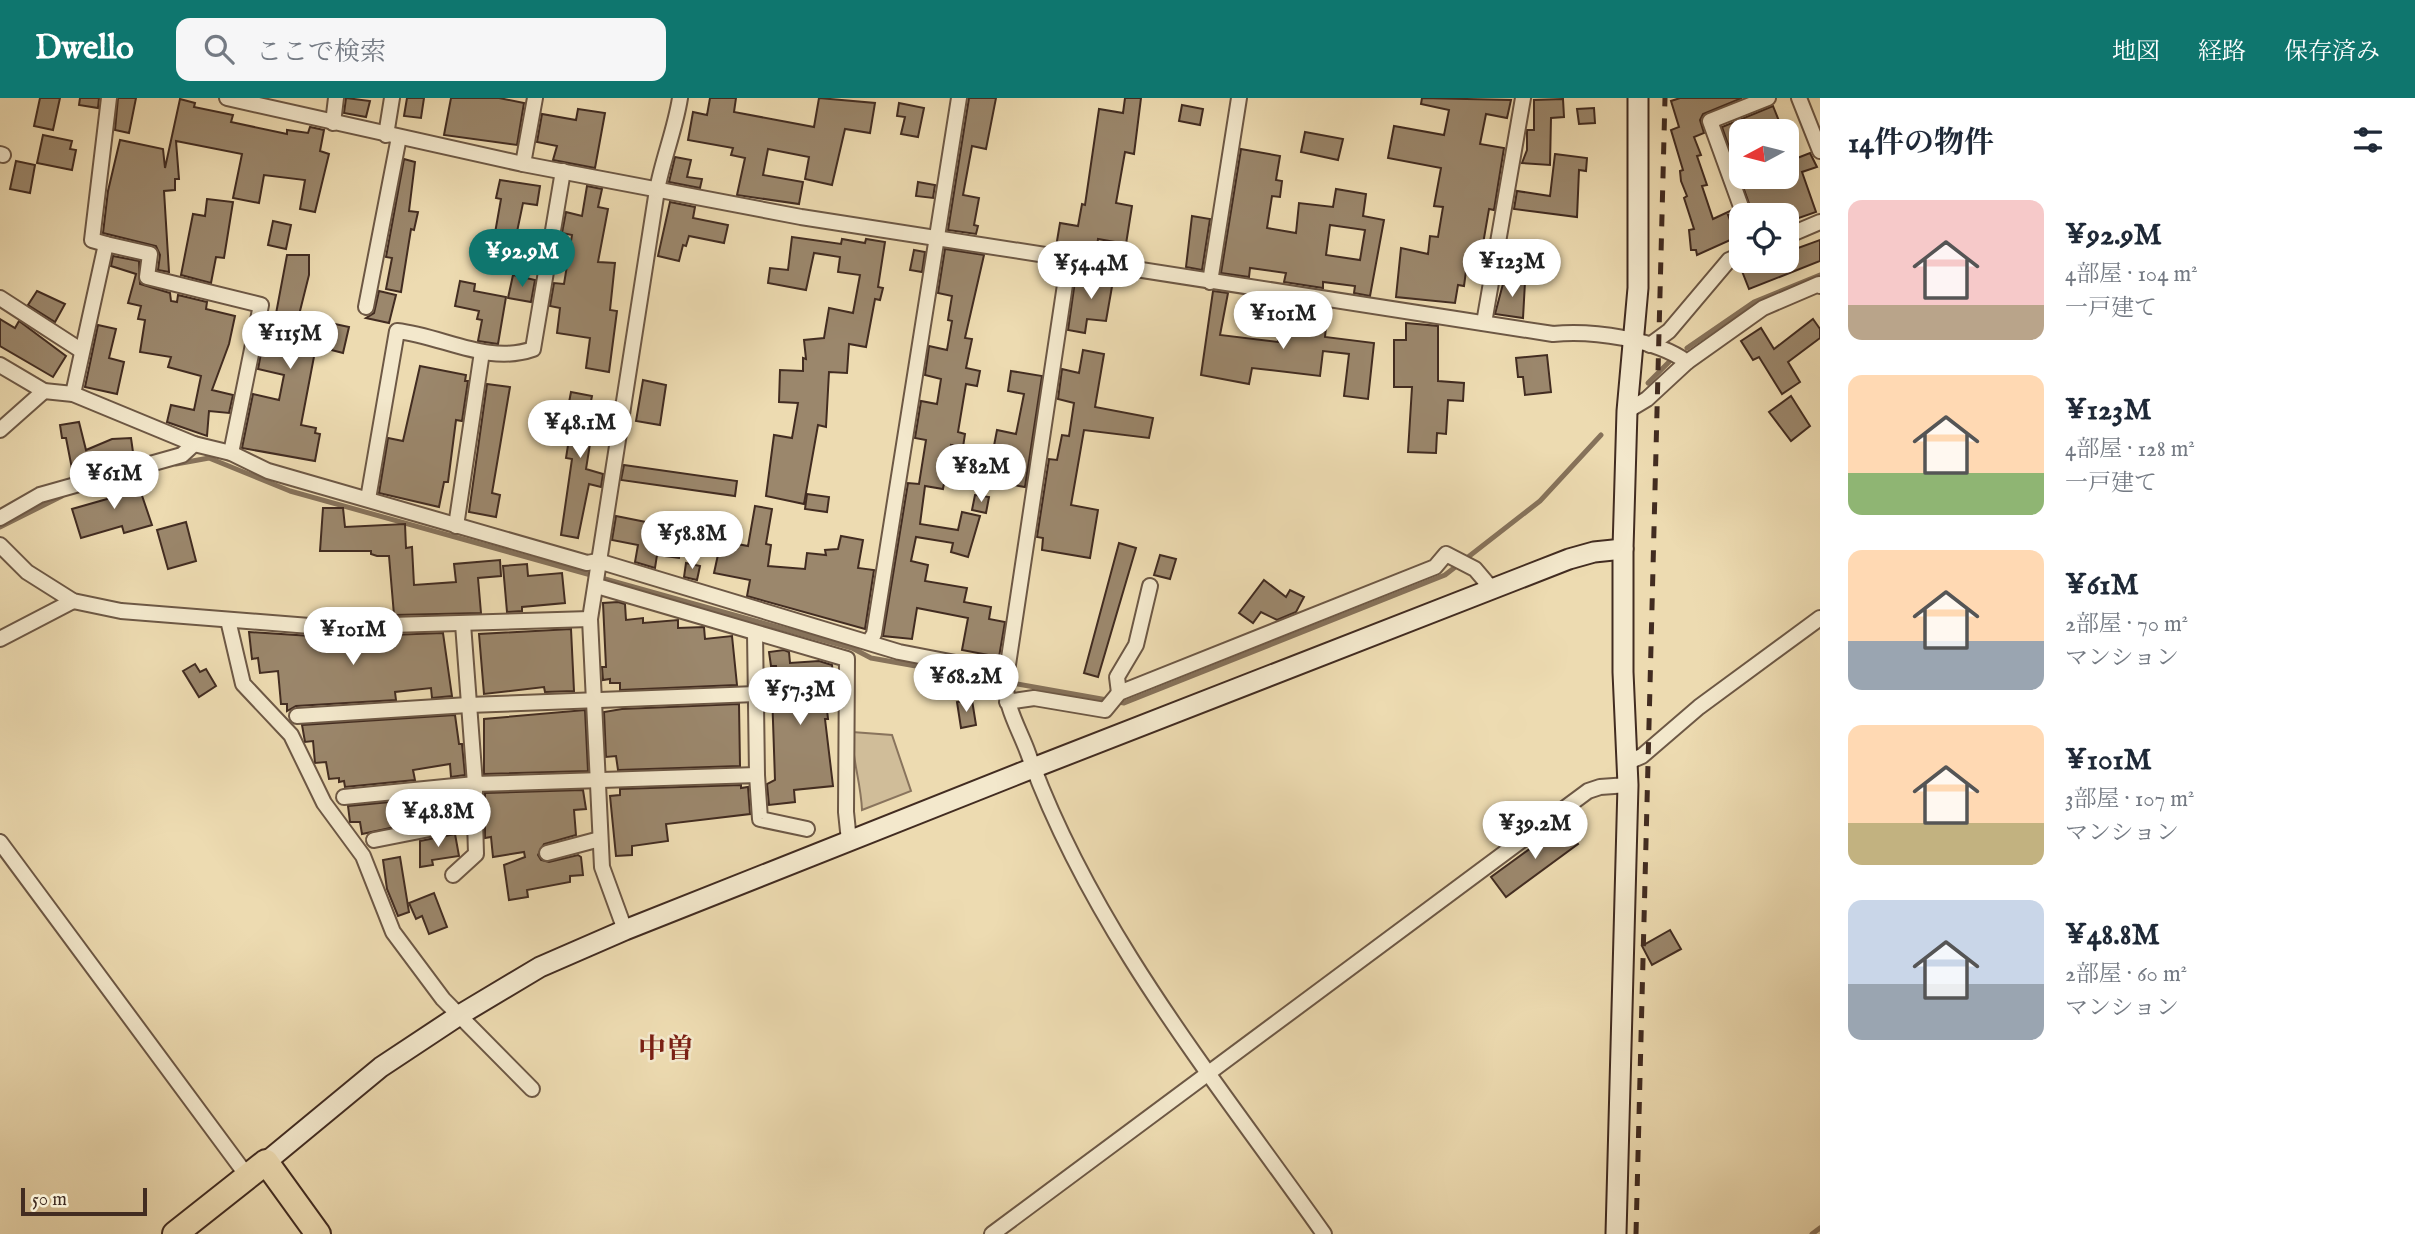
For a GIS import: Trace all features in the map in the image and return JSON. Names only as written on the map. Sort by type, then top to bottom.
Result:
[{"type":"highway","points":[[175,1234],[257,1170],[318,1234]]},
{"type":"street","points":[[109,98],[92,240],[150,254],[147,277],[261,305],[231,453]]},
{"type":"street","points":[[227,98],[523,164],[801,217],[938,236],[1210,282],[1484,323],[1641,343],[1671,351],[1687,362]]},
{"type":"street","points":[[333,123],[336,98]]},
{"type":"street","points":[[366,307],[392,136],[392,98]]},
{"type":"street","points":[[523,164],[535,98]]},
{"type":"street","points":[[625,930],[603,867],[590,619],[657,190],[665,148],[676,127],[680,98]]},
{"type":"street","points":[[869,642],[874,634],[959,98]]},
{"type":"street","points":[[1210,282],[1239,98]]},
{"type":"street","points":[[1484,323],[1523,98]]},
{"type":"street","points":[[1616,1234],[1628,785],[1623,672],[1623,550],[1628,411],[1641,343],[1637,288],[1638,98]]},
{"type":"street","points":[[1740,203],[1710,121],[1768,98]]},
{"type":"street","points":[[1799,98],[1820,151]]},
{"type":"street","points":[[368,499],[397,331],[482,352],[514,356],[533,349],[563,171]]},
{"type":"street","points":[[1799,231],[1820,222]]},
{"type":"street","points":[[73,394],[106,244]]},
{"type":"street","points":[[1069,258],[1006,685],[1046,804],[1127,954],[1324,1234]]},
{"type":"street","points":[[1641,343],[1669,331],[1729,260]]},
{"type":"street","points":[[1628,411],[1647,399],[1687,362],[1763,308],[1819,284],[1820,286]]},
{"type":"street","points":[[0,298],[82,351]]},
{"type":"street","points":[[456,526],[482,352]]},
{"type":"street","points":[[0,365],[44,391],[73,394],[194,444],[231,453],[268,471],[587,563],[596,574],[755,633],[847,659],[846,812],[849,841]]},
{"type":"street","points":[[0,430],[44,391]]},
{"type":"street","points":[[0,518],[40,495],[182,455],[194,444]]},
{"type":"street","points":[[0,545],[27,572],[73,601],[121,611],[321,627],[590,619]]},
{"type":"street","points":[[0,842],[257,1170],[382,1067],[458,1016],[540,967],[625,930],[1032,768],[1569,559],[1594,552],[1623,550]]},
{"type":"street","points":[[1114,698],[1435,567],[1446,554],[1475,569],[1492,589]]},
{"type":"street","points":[[596,574],[869,642],[1006,685],[1034,698],[1105,710],[1114,698],[1117,677],[1136,645],[1150,586]]},
{"type":"street","points":[[0,639],[73,601]]},
{"type":"street","points":[[1628,762],[1642,756],[1699,707],[1820,618]]},
{"type":"street","points":[[228,620],[243,684],[291,735],[324,803],[363,856],[393,932],[458,1016],[532,1089]]},
{"type":"street","points":[[453,875],[476,855],[475,784],[463,624]]},
{"type":"street","points":[[755,633],[760,819],[807,829]]},
{"type":"street","points":[[297,716],[468,705],[756,694]]},
{"type":"street","points":[[344,797],[475,784],[757,775]]},
{"type":"street","points":[[992,1234],[1588,791],[1600,787],[1628,785]]},
{"type":"street","points":[[374,840],[475,820]]},
{"type":"street","points":[[547,853],[600,839]]},
{"type":"shaded area","points":[[852,732],[892,735],[911,791],[862,810]]},
{"type":"building","points":[[40,98],[60,98],[53,130],[34,126]]},
{"type":"building","points":[[80,98],[99,98],[98,108],[79,105]]},
{"type":"building","points":[[118,98],[136,98],[129,133],[115,130]]},
{"type":"building","points":[[346,98],[370,101],[366,117],[344,113]]},
{"type":"building","points":[[407,98],[424,98],[421,118],[404,116]]},
{"type":"building","points":[[451,98],[499,98],[524,103],[517,145],[444,135]]},
{"type":"building","points":[[710,98],[736,98],[734,112],[814,127],[819,98],[875,103],[870,133],[845,129],[832,185],[805,179],[809,157],[768,149],[763,175],[803,182],[799,204],[737,195],[745,158],[731,155],[733,148],[688,140],[693,112],[707,115]]},
{"type":"building","points":[[969,98],[996,98],[986,149],[972,146],[963,195],[979,198],[974,225],[978,226],[976,234],[948,230]]},
{"type":"building","points":[[1125,98],[1141,98],[1134,154],[1125,152],[1116,203],[1132,206],[1126,244],[1098,239],[1096,253],[1056,247],[1060,223],[1078,226],[1082,204],[1085,205],[1099,109],[1123,113]]},
{"type":"building","points":[[1422,98],[1511,100],[1507,118],[1486,114],[1480,144],[1504,148],[1494,210],[1489,209],[1478,273],[1466,271],[1464,286],[1458,285],[1455,303],[1396,297],[1401,248],[1428,254],[1430,236],[1438,237],[1443,207],[1434,206],[1441,168],[1388,158],[1394,126],[1444,135],[1449,110],[1421,104]]},
{"type":"building","points":[[1680,98],[1742,98],[1703,114],[1700,120],[1704,133],[1694,137],[1707,185],[1702,186],[1713,219],[1729,211],[1729,241],[1697,255],[1696,250],[1691,250],[1689,230],[1694,229],[1684,198],[1687,196],[1681,181],[1680,171],[1683,170],[1671,130],[1679,127],[1671,101]]},
{"type":"building","points":[[180,99],[195,103],[194,107],[233,115],[231,122],[287,134],[287,130],[308,133],[310,127],[324,130],[320,151],[329,154],[315,212],[300,209],[305,180],[264,175],[259,203],[233,198],[242,154],[176,141],[179,179],[175,179],[175,190],[164,191],[169,272],[158,270],[160,255],[156,246],[103,233],[108,191],[120,140],[163,149],[165,168]]},
{"type":"building","points":[[1563,99],[1564,117],[1551,118],[1550,165],[1522,163],[1527,150],[1527,130],[1534,130],[1534,100]]},
{"type":"building","points":[[899,103],[924,108],[918,137],[901,134],[905,117],[897,116]]},
{"type":"building","points":[[1182,105],[1203,109],[1200,125],[1179,121]]},
{"type":"building","points":[[1773,106],[1778,119],[1741,119]]},
{"type":"building","points":[[1594,108],[1595,123],[1579,124],[1577,109]]},
{"type":"building","points":[[578,109],[605,113],[595,168],[553,160],[557,146],[537,142],[542,114],[576,120]]},
{"type":"building","points":[[1729,124],[1729,147],[1722,127]]},
{"type":"building","points":[[1305,132],[1343,139],[1338,160],[1301,152]]},
{"type":"building","points":[[43,135],[72,141],[70,149],[76,150],[72,170],[37,163]]},
{"type":"building","points":[[1241,149],[1280,156],[1276,180],[1282,181],[1280,197],[1272,196],[1267,228],[1296,233],[1299,203],[1333,207],[1336,189],[1366,194],[1363,216],[1384,220],[1370,296],[1354,293],[1355,286],[1323,282],[1323,288],[1284,282],[1286,273],[1250,268],[1249,277],[1221,273]],"holes":[[[1330,225],[1365,230],[1360,260],[1326,255]]]},
{"type":"building","points":[[1810,153],[1817,167],[1802,172],[1816,212],[1799,218],[1799,203],[1749,203],[1744,189],[1799,189],[1799,157]]},
{"type":"building","points":[[1555,154],[1587,158],[1586,171],[1579,170],[1577,217],[1514,209],[1517,191],[1550,196]]},
{"type":"building","points":[[675,157],[691,160],[687,177],[702,179],[700,188],[669,182]]},
{"type":"building","points":[[404,159],[415,162],[409,211],[418,212],[414,230],[411,229],[401,292],[386,289],[392,258],[386,257]]},
{"type":"building","points":[[16,161],[35,165],[30,193],[10,189]]},
{"type":"building","points":[[500,180],[540,186],[537,205],[523,203],[509,270],[489,267],[501,199],[496,198]]},
{"type":"building","points":[[918,182],[935,185],[933,198],[916,196]]},
{"type":"building","points":[[587,186],[602,189],[598,207],[608,209],[598,262],[615,263],[610,310],[617,311],[609,372],[586,368],[590,338],[557,333],[560,308],[550,306],[554,283],[564,284],[572,235],[562,233],[566,212],[582,216]]},
{"type":"building","points":[[207,199],[233,202],[224,258],[216,257],[211,283],[181,275],[193,214],[205,216]]},
{"type":"building","points":[[670,202],[695,207],[693,218],[728,225],[724,243],[689,236],[686,246],[683,245],[679,261],[658,256]]},
{"type":"building","points":[[1192,216],[1210,219],[1202,270],[1186,267]]},
{"type":"building","points":[[273,221],[291,225],[286,249],[268,245]]},
{"type":"building","points":[[792,237],[841,244],[842,239],[865,243],[866,239],[885,242],[878,287],[883,288],[880,300],[875,299],[866,347],[849,344],[847,373],[829,372],[826,427],[818,425],[804,504],[766,496],[774,435],[792,438],[798,403],[779,402],[780,370],[803,371],[803,358],[806,359],[804,340],[824,338],[829,308],[853,313],[860,275],[838,272],[840,257],[814,253],[806,290],[768,283],[770,268],[788,270]]},
{"type":"building","points":[[1820,240],[1820,261],[1799,269],[1799,248]]},
{"type":"building","points":[[945,249],[984,255],[965,338],[972,339],[966,368],[980,371],[977,386],[966,384],[958,432],[965,434],[963,447],[951,445],[943,489],[925,486],[920,524],[958,530],[962,512],[980,516],[968,557],[951,552],[953,543],[916,537],[911,561],[928,565],[925,581],[967,588],[964,602],[991,607],[989,619],[1005,622],[999,657],[962,650],[968,618],[917,608],[912,639],[883,636],[908,483],[919,484],[926,440],[915,438],[921,401],[937,404],[941,379],[925,375],[929,346],[947,350],[952,321],[948,320],[952,296],[938,293]]},
{"type":"building","points":[[914,250],[925,252],[922,272],[910,270]]},
{"type":"building","points":[[287,255],[309,255],[309,275],[297,323],[328,330],[330,323],[349,327],[343,353],[316,346],[301,425],[316,428],[315,433],[320,434],[315,461],[242,448],[253,394],[279,400],[284,375],[258,369],[268,317],[275,319]]},
{"type":"building","points":[[113,256],[139,261],[140,284],[170,293],[171,301],[177,302],[178,295],[207,302],[206,309],[235,316],[229,344],[212,390],[233,395],[229,413],[209,411],[207,436],[167,422],[171,405],[194,410],[201,376],[168,367],[171,357],[140,352],[145,320],[138,319],[141,306],[128,303],[136,274],[111,266]]},
{"type":"building","points":[[1090,272],[1114,275],[1106,321],[1087,319],[1085,333],[1068,330],[1075,281],[1089,283]]},
{"type":"building","points":[[1743,273],[1790,273],[1749,289]]},
{"type":"building","points":[[513,275],[535,280],[531,302],[508,298]]},
{"type":"building","points":[[1504,280],[1525,282],[1523,318],[1495,314]]},
{"type":"building","points":[[460,281],[475,284],[474,291],[506,297],[498,344],[478,341],[482,320],[477,319],[479,311],[455,306]]},
{"type":"building","points":[[37,291],[65,304],[55,322],[28,305]]},
{"type":"building","points":[[379,291],[396,295],[389,323],[366,318],[374,313]]},
{"type":"building","points":[[1213,291],[1228,293],[1220,335],[1278,342],[1282,314],[1327,318],[1325,337],[1374,343],[1368,399],[1344,396],[1349,354],[1323,351],[1320,376],[1252,368],[1249,384],[1201,375]]},
{"type":"building","points":[[0,319],[15,328],[19,321],[66,356],[53,377],[0,346]]},
{"type":"building","points":[[1813,319],[1820,329],[1820,338],[1788,362],[1800,382],[1782,394],[1759,357],[1753,360],[1741,341],[1761,328],[1774,349]]},
{"type":"building","points":[[1406,323],[1438,326],[1438,381],[1464,383],[1463,401],[1448,400],[1446,434],[1437,433],[1436,453],[1408,452],[1412,387],[1394,387],[1394,340],[1406,340]]},
{"type":"building","points":[[98,325],[116,329],[109,358],[124,362],[117,394],[85,387]]},
{"type":"building","points":[[1083,350],[1104,354],[1095,407],[1153,418],[1149,438],[1084,430],[1071,505],[1098,510],[1090,558],[1042,550],[1043,538],[1037,537],[1049,459],[1057,460],[1062,435],[1069,436],[1074,403],[1058,399],[1062,369],[1079,373]]},
{"type":"building","points":[[1547,355],[1551,392],[1525,395],[1523,377],[1518,377],[1516,358]]},
{"type":"building","points":[[420,366],[466,375],[465,381],[468,381],[462,421],[456,420],[448,482],[444,482],[439,507],[379,493],[388,438],[403,441]]},
{"type":"building","points":[[1011,371],[1042,376],[1025,487],[995,482],[1000,452],[993,451],[997,430],[1016,434],[1024,394],[1008,391]]},
{"type":"building","points":[[643,380],[666,385],[660,425],[636,421]]},
{"type":"building","points":[[487,384],[510,387],[492,493],[500,495],[496,517],[469,512]]},
{"type":"building","points":[[571,392],[592,396],[589,411],[612,414],[610,427],[593,425],[586,469],[603,474],[601,487],[589,484],[578,538],[561,535],[572,459],[566,458],[572,420],[566,418]]},
{"type":"building","points":[[1791,396],[1810,426],[1791,441],[1769,412]]},
{"type":"building","points":[[79,422],[86,450],[112,439],[131,438],[134,459],[73,474],[66,438],[62,438],[60,425]]},
{"type":"building","points":[[624,465],[737,481],[735,496],[621,480]]},
{"type":"building","points":[[136,478],[152,525],[124,533],[122,526],[81,538],[72,509],[114,497],[111,485]]},
{"type":"building","points":[[807,494],[829,497],[827,512],[805,509]]},
{"type":"building","points":[[975,495],[989,497],[986,513],[972,510]]},
{"type":"building","points":[[755,506],[772,509],[766,544],[771,545],[768,566],[805,569],[807,553],[826,555],[825,550],[838,549],[841,536],[863,540],[858,568],[874,570],[865,629],[747,596],[750,580],[714,573],[721,541],[748,546]]},
{"type":"building","points":[[323,508],[343,508],[345,527],[405,524],[406,548],[412,547],[414,585],[456,582],[454,564],[500,560],[501,576],[478,578],[481,613],[394,615],[389,556],[377,556],[371,554],[371,551],[320,551]]},
{"type":"building","points":[[616,516],[666,526],[667,523],[684,526],[679,558],[657,555],[655,568],[635,562],[638,545],[612,540]]},
{"type":"building","points":[[186,522],[196,561],[168,569],[157,530]]},
{"type":"building","points":[[1119,543],[1136,548],[1098,677],[1084,673]]},
{"type":"building","points":[[1160,555],[1176,559],[1170,579],[1154,575]]},
{"type":"building","points":[[686,563],[700,566],[697,580],[684,577]]},
{"type":"building","points":[[527,564],[528,576],[562,573],[565,603],[522,607],[522,611],[507,612],[503,566]]},
{"type":"building","points":[[1264,580],[1286,597],[1290,590],[1304,597],[1296,612],[1277,620],[1261,612],[1253,623],[1239,613]]},
{"type":"building","points":[[603,603],[625,604],[626,620],[643,618],[643,623],[678,620],[678,628],[704,627],[705,639],[732,636],[737,685],[620,690],[620,683],[610,683],[610,679],[603,680],[602,667],[606,667]]},
{"type":"building","points":[[571,629],[574,691],[545,692],[544,687],[484,694],[479,634]]},
{"type":"building","points":[[249,632],[311,636],[312,643],[443,633],[452,696],[432,698],[431,688],[395,692],[396,700],[296,706],[287,711],[287,704],[281,704],[278,671],[260,673],[258,658],[252,659]]},
{"type":"building","points":[[769,652],[789,652],[790,663],[819,661],[832,665],[836,700],[826,701],[828,719],[825,719],[833,786],[794,790],[795,802],[769,805],[767,784],[775,780],[772,692],[779,691],[776,666],[771,666]]},
{"type":"building","points":[[195,664],[200,672],[206,669],[216,686],[199,697],[183,671]]},
{"type":"building","points":[[972,700],[976,725],[961,728],[957,702]]},
{"type":"building","points":[[739,704],[740,766],[618,770],[616,756],[606,757],[604,712]]},
{"type":"building","points":[[585,710],[588,771],[484,774],[484,719]]},
{"type":"building","points":[[455,715],[459,744],[462,744],[465,775],[451,777],[450,764],[413,770],[415,780],[345,787],[344,781],[339,782],[339,778],[329,779],[326,762],[315,763],[313,741],[305,742],[302,725]]},
{"type":"building","points":[[741,785],[741,788],[748,787],[750,814],[666,824],[668,841],[632,846],[632,855],[616,856],[610,796],[620,795],[620,789]]},
{"type":"building","points":[[583,790],[586,809],[574,810],[576,835],[544,844],[538,855],[541,860],[549,862],[578,855],[581,857],[583,875],[570,876],[570,882],[527,890],[528,897],[509,900],[504,865],[525,857],[524,852],[493,857],[491,837],[485,838],[485,793]]},
{"type":"building","points":[[465,795],[465,809],[452,811],[452,815],[362,834],[360,822],[350,822],[348,806]]},
{"type":"building","points":[[1564,824],[1578,844],[1506,897],[1491,877]]},
{"type":"building","points":[[455,834],[459,856],[432,860],[433,865],[420,867],[420,841]]},
{"type":"building","points":[[400,857],[409,912],[398,916],[387,889],[383,860]]},
{"type":"building","points":[[434,893],[447,927],[429,934],[422,916],[416,919],[409,903]]},
{"type":"building","points":[[1670,930],[1681,949],[1652,965],[1642,946]]},
{"type":"waterway","points":[[1687,348],[1754,302],[1820,275]]},
{"type":"waterway","points":[[1648,383],[1669,362]]},
{"type":"waterway","points":[[176,464],[209,458],[290,491],[852,648],[871,658],[1124,703],[1445,575],[1540,501],[1601,435]]},
{"type":"waterway","points":[[0,527],[62,496]]},
{"type":"waterway","points":[[1812,1234],[1820,1228]]},
{"type":"railway","points":[[1636,1234],[1665,98]]},
{"type":"district","name":"中曽","points":[[666,1050]]}]
